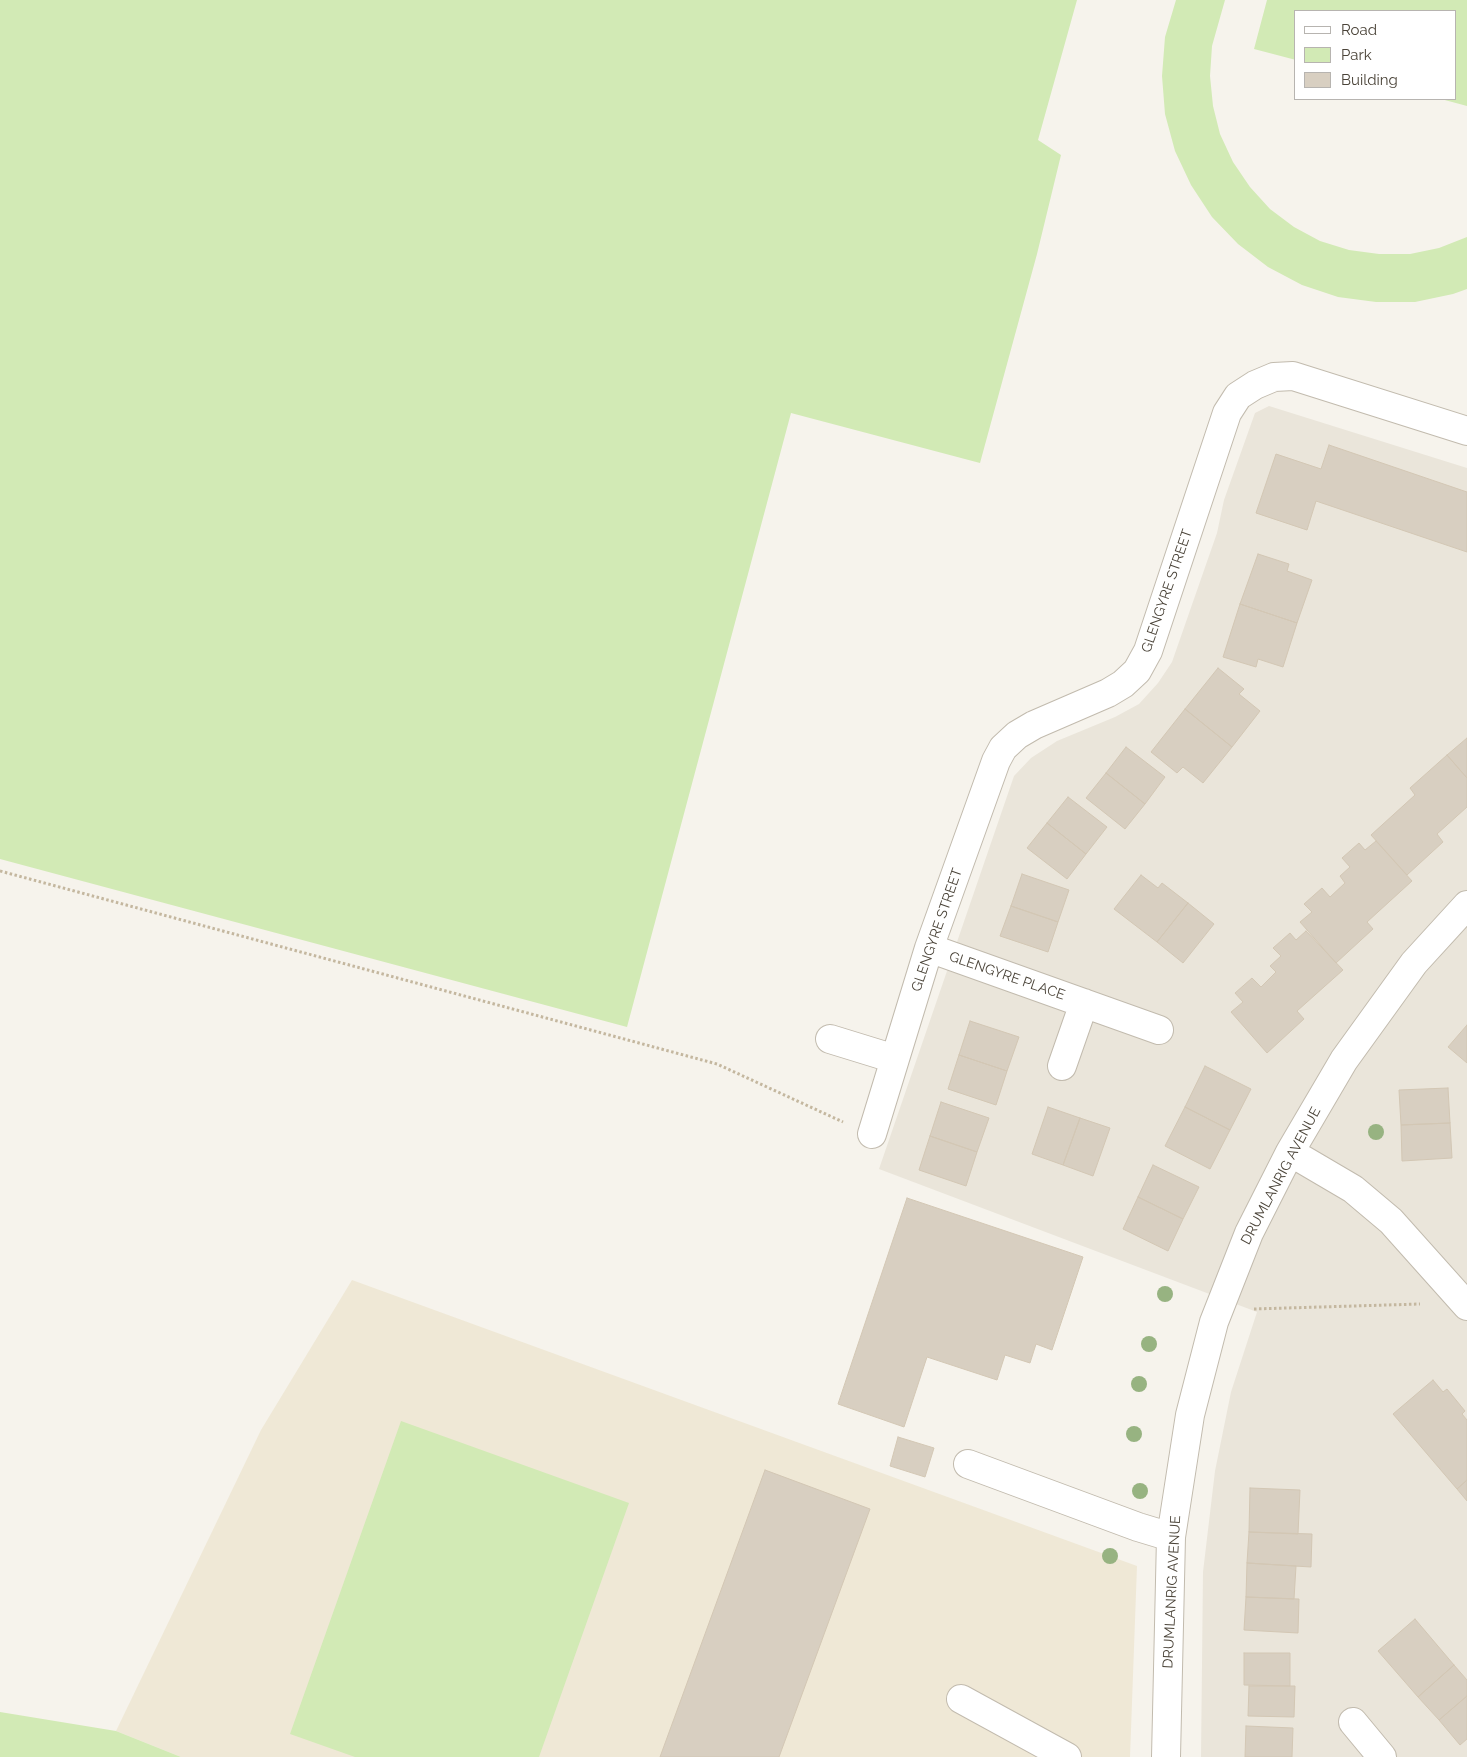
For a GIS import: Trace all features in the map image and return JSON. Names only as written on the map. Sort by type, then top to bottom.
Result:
[{"type":"street","name":"GLENGYRE STREET","points":[[872,1134],[929,948],[996,761],[1003,748],[1017,735],[1034,725],[1108,693],[1123,684],[1137,671],[1148,651],[1227,413],[1238,396],[1255,385],[1274,377],[1293,376],[1467,430]]},
{"type":"street","name":"DRUMLANRIG AVENUE","points":[[1166,1757],[1171,1537],[1190,1414],[1219,1311],[1249,1234],[1290,1152],[1344,1060],[1414,963],[1467,905]]},
{"type":"street","name":"GLENGYRE PLACE","points":[[929,948],[1159,1030]]},
{"type":"street","points":[[1062,1066],[1084,1003]]},
{"type":"street","points":[[830,1039],[895,1059]]},
{"type":"street","points":[[1290,1152],[1353,1189],[1391,1220],[1465,1304]]},
{"type":"street","points":[[968,1464],[1138,1527],[1171,1537]]},
{"type":"street","points":[[962,1699],[1067,1757]]},
{"type":"street","points":[[1353,1722],[1382,1757]]},
{"type":"path","points":[[0,871],[717,1064],[844,1123]]},
{"type":"path","points":[[1219,1311],[1465,1304]]},
{"type":"shaded area","points":[[1269,406],[1467,468],[1467,1757],[1201,1757],[1203,1572],[1215,1471],[1231,1392],[1257,1312],[879,1169],[1014,776],[1031,758],[1057,741],[1115,717],[1139,704],[1158,683],[1172,662],[1217,533],[1224,500],[1255,413]]},
{"type":"shaded area","points":[[352,1280],[1137,1566],[1130,1757],[181,1757],[116,1731],[261,1430]]},
{"type":"green space","points":[[0,0],[1077,0],[1038,140],[1061,155],[1037,254],[980,463],[791,413],[627,1027],[0,859]]},
{"type":"green space","points":[[1176,0],[1225,0],[1212,46],[1210,76],[1213,106],[1220,134],[1233,162],[1250,187],[1270,209],[1294,227],[1320,241],[1349,250],[1379,254],[1410,254],[1439,248],[1467,237],[1467,289],[1415,302],[1376,302],[1338,297],[1302,285],[1268,267],[1238,244],[1212,217],[1191,185],[1175,151],[1165,114],[1162,76],[1165,37]]},
{"type":"green space","points":[[1267,0],[1467,0],[1467,106],[1445,100],[1457,100],[1457,10],[1294,10],[1294,59],[1254,49]]},
{"type":"green space","points":[[401,1421],[629,1503],[539,1757],[355,1757],[290,1734]]},
{"type":"green space","points":[[0,1712],[116,1731],[181,1757],[0,1757]]},
{"type":"building","points":[[1329,445],[1467,492],[1467,552],[1316,501],[1307,530],[1256,513],[1276,454],[1321,469]]},
{"type":"building","points":[[1258,554],[1289,564],[1287,571],[1312,580],[1297,623],[1240,604]]},
{"type":"building","points":[[1240,604],[1297,623],[1283,667],[1258,659],[1256,667],[1223,657]]},
{"type":"building","points":[[1218,668],[1244,689],[1239,694],[1260,711],[1232,747],[1185,709]]},
{"type":"building","points":[[1185,709],[1232,747],[1203,783],[1183,767],[1177,773],[1151,752]]},
{"type":"building","points":[[1467,738],[1467,778],[1447,755]]},
{"type":"building","points":[[1126,747],[1165,777],[1145,804],[1106,773]]},
{"type":"building","points":[[1447,755],[1467,778],[1467,807],[1437,834],[1443,842],[1407,875],[1371,835],[1415,795],[1410,788]]},
{"type":"building","points":[[1106,773],[1145,804],[1125,829],[1086,798]]},
{"type":"building","points":[[1068,797],[1107,827],[1086,854],[1047,823]]},
{"type":"building","points":[[1047,823],[1086,854],[1067,879],[1027,848]]},
{"type":"building","points":[[1376,841],[1412,881],[1367,922],[1373,929],[1336,963],[1300,922],[1312,912],[1304,904],[1322,888],[1330,897],[1345,883],[1340,876],[1350,867],[1342,858],[1359,843],[1365,850]]},
{"type":"building","points":[[1022,874],[1069,890],[1058,922],[1011,906]]},
{"type":"building","points":[[1141,875],[1158,888],[1162,883],[1188,903],[1157,942],[1114,909]]},
{"type":"building","points":[[1188,903],[1214,924],[1183,963],[1157,942]]},
{"type":"building","points":[[1011,906],[1058,922],[1048,952],[1000,936]]},
{"type":"building","points":[[1306,931],[1343,970],[1297,1011],[1304,1019],[1267,1053],[1231,1012],[1243,1002],[1235,993],[1252,978],[1261,987],[1276,972],[1270,966],[1281,956],[1273,948],[1290,933],[1296,940]]},
{"type":"building","points":[[970,1021],[1019,1037],[1007,1071],[959,1055]]},
{"type":"building","points":[[1467,1025],[1467,1063],[1448,1047]]},
{"type":"building","points":[[959,1055],[1007,1071],[996,1105],[948,1089]]},
{"type":"building","points":[[1205,1066],[1251,1089],[1230,1130],[1185,1107]]},
{"type":"building","points":[[1448,1088],[1450,1123],[1401,1125],[1399,1090]]},
{"type":"building","points":[[941,1102],[989,1118],[977,1152],[930,1136]]},
{"type":"building","points":[[1048,1107],[1080,1118],[1063,1165],[1032,1154]]},
{"type":"building","points":[[1185,1107],[1230,1130],[1210,1169],[1165,1146]]},
{"type":"building","points":[[1080,1118],[1110,1128],[1093,1176],[1063,1165]]},
{"type":"building","points":[[1450,1123],[1452,1158],[1402,1161],[1401,1125]]},
{"type":"building","points":[[930,1136],[977,1152],[966,1186],[919,1170]]},
{"type":"building","points":[[1153,1165],[1199,1187],[1183,1219],[1138,1197]]},
{"type":"building","points":[[1138,1197],[1183,1219],[1168,1251],[1123,1229]]},
{"type":"building","points":[[907,1198],[1083,1257],[1052,1350],[1036,1344],[1030,1363],[1005,1355],[997,1380],[927,1357],[904,1427],[838,1404]]},
{"type":"building","points":[[1433,1380],[1443,1392],[1447,1389],[1465,1411],[1462,1414],[1467,1420],[1467,1480],[1457,1489],[1393,1414]]},
{"type":"building","points":[[898,1437],[934,1448],[925,1477],[890,1466]]},
{"type":"building","points":[[765,1470],[870,1509],[779,1757],[660,1757]]},
{"type":"building","points":[[1467,1480],[1467,1501],[1457,1489]]},
{"type":"building","points":[[1250,1488],[1300,1490],[1298,1534],[1249,1532]]},
{"type":"building","points":[[1249,1532],[1312,1534],[1311,1567],[1247,1563]]},
{"type":"building","points":[[1247,1563],[1296,1566],[1294,1599],[1246,1597]]},
{"type":"building","points":[[1246,1597],[1299,1599],[1298,1633],[1244,1630]]},
{"type":"building","points":[[1415,1619],[1454,1665],[1418,1697],[1378,1651]]},
{"type":"building","points":[[1244,1653],[1290,1653],[1290,1686],[1244,1685]]},
{"type":"building","points":[[1454,1665],[1467,1680],[1467,1696],[1439,1720],[1418,1697]]},
{"type":"building","points":[[1249,1686],[1295,1686],[1294,1717],[1248,1716]]},
{"type":"building","points":[[1467,1696],[1467,1739],[1460,1745],[1439,1720]]},
{"type":"building","points":[[1246,1726],[1293,1728],[1292,1757],[1245,1757]]}]
